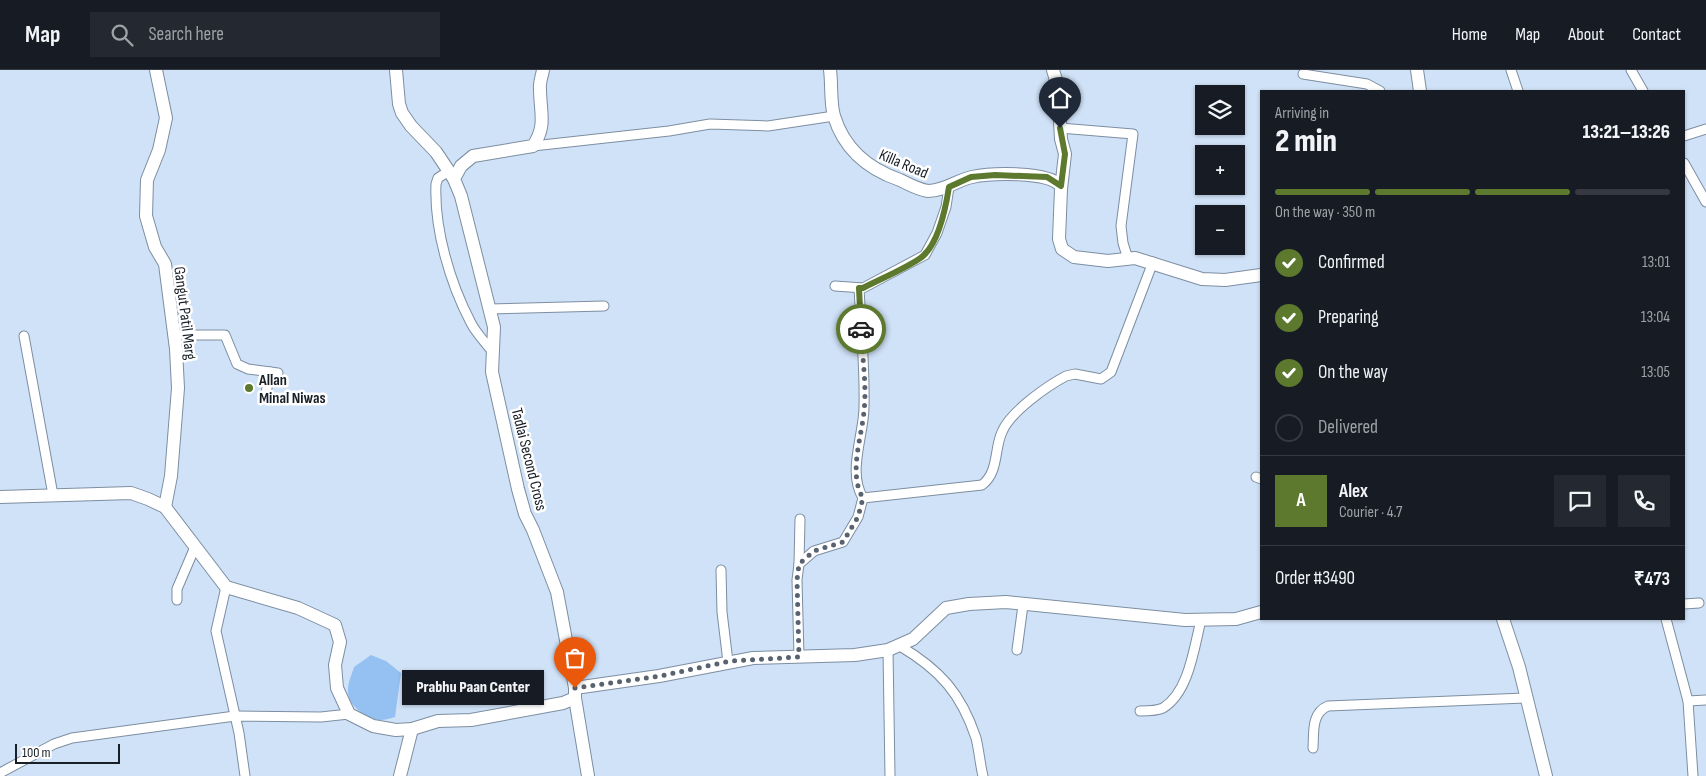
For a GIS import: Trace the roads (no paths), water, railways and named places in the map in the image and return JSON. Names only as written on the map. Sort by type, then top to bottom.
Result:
[{"type":"street","name":"Gangut Patil Marg","points":[[156,70],[166,118],[159,150],[146,180],[146,216],[155,247],[165,264],[174,335],[178,388],[172,476],[164,507]]},
{"type":"street","name":"Tadlai Second Cross","points":[[396,70],[399,104],[402,113],[411,126],[436,152],[452,175],[461,196],[494,327],[492,372],[518,489],[525,514],[534,530],[557,592],[588,776]]},
{"type":"street","points":[[533,146],[543,127],[544,116],[539,88],[543,70]]},
{"type":"street","name":"Killa Road","points":[[830,70],[834,116],[852,151],[865,164],[891,177],[927,191],[949,187],[971,177],[995,175],[1047,177],[1061,186]]},
{"type":"street","points":[[1053,70],[1058,87],[1060,128],[1065,154],[1061,186],[1059,239],[1062,249],[1074,257],[1153,262],[1202,278],[1225,280],[1260,275]]},
{"type":"street","points":[[1418,70],[1420,90]]},
{"type":"street","points":[[1511,70],[1518,90]]},
{"type":"street","points":[[1631,70],[1642,90]]},
{"type":"street","points":[[1303,74],[1367,84],[1378,90]]},
{"type":"street","points":[[492,351],[471,324],[450,272],[437,225],[436,184],[438,178],[452,175],[473,156],[533,146],[669,131],[710,124],[768,126],[834,116]]},
{"type":"street","points":[[1060,128],[1133,134],[1121,226],[1122,243],[1128,259]]},
{"type":"street","points":[[1685,136],[1706,129]]},
{"type":"street","points":[[1685,165],[1706,202]]},
{"type":"street","points":[[835,286],[863,288],[924,255],[937,233],[946,207],[949,187]]},
{"type":"street","points":[[863,498],[982,485],[987,481],[992,473],[1001,432],[1013,415],[1066,376],[1075,374],[1101,379],[1112,372],[1153,262]]},
{"type":"street","points":[[859,288],[864,410],[857,451],[858,491],[863,498]]},
{"type":"street","points":[[489,310],[604,306]]},
{"type":"street","points":[[174,335],[225,335],[237,364],[248,369],[274,372],[266,393]]},
{"type":"street","points":[[24,336],[53,495]]},
{"type":"street","points":[[0,497],[131,492],[164,507],[226,587],[298,608],[335,625],[340,642],[335,665],[338,688],[349,714]]},
{"type":"street","points":[[799,564],[814,551],[843,542],[858,517],[863,498]]},
{"type":"street","points":[[799,657],[797,580],[800,519]]},
{"type":"street","points":[[177,600],[178,589],[195,547]]},
{"type":"street","points":[[721,570],[722,612],[728,662]]},
{"type":"street","points":[[226,587],[216,631],[235,716],[245,776]]},
{"type":"street","points":[[0,773],[54,744],[72,738],[235,716],[321,717],[349,714],[373,726],[396,730],[412,729],[438,722],[471,720],[563,703],[575,693],[728,662],[855,655],[894,648],[913,639],[946,608],[997,603],[1201,620],[1236,619],[1260,612]]},
{"type":"street","points":[[1685,604],[1699,603]]},
{"type":"street","points":[[1017,650],[1023,605]]},
{"type":"street","points":[[1140,711],[1161,709],[1175,698],[1190,664],[1201,620]]},
{"type":"street","points":[[1503,620],[1519,666],[1525,698],[1546,776]]},
{"type":"street","points":[[1666,620],[1688,702],[1693,776]]},
{"type":"street","points":[[890,776],[894,648]]},
{"type":"street","points":[[894,648],[924,660],[958,696],[976,739],[983,776]]},
{"type":"street","points":[[1313,748],[1315,718],[1319,711],[1328,706],[1525,698]]},
{"type":"street","points":[[1688,702],[1706,700]]},
{"type":"street","points":[[400,776],[412,729]]},
{"type":"water","points":[[371,655],[386,661],[401,673],[395,717],[380,720],[369,717],[354,706],[349,696],[349,684],[354,667]]},
{"type":"place","name":"Allan Minal Niwas","points":[[249,388]]},
{"type":"place","name":"Prabhu Paan Center","points":[[575,688]]}]
